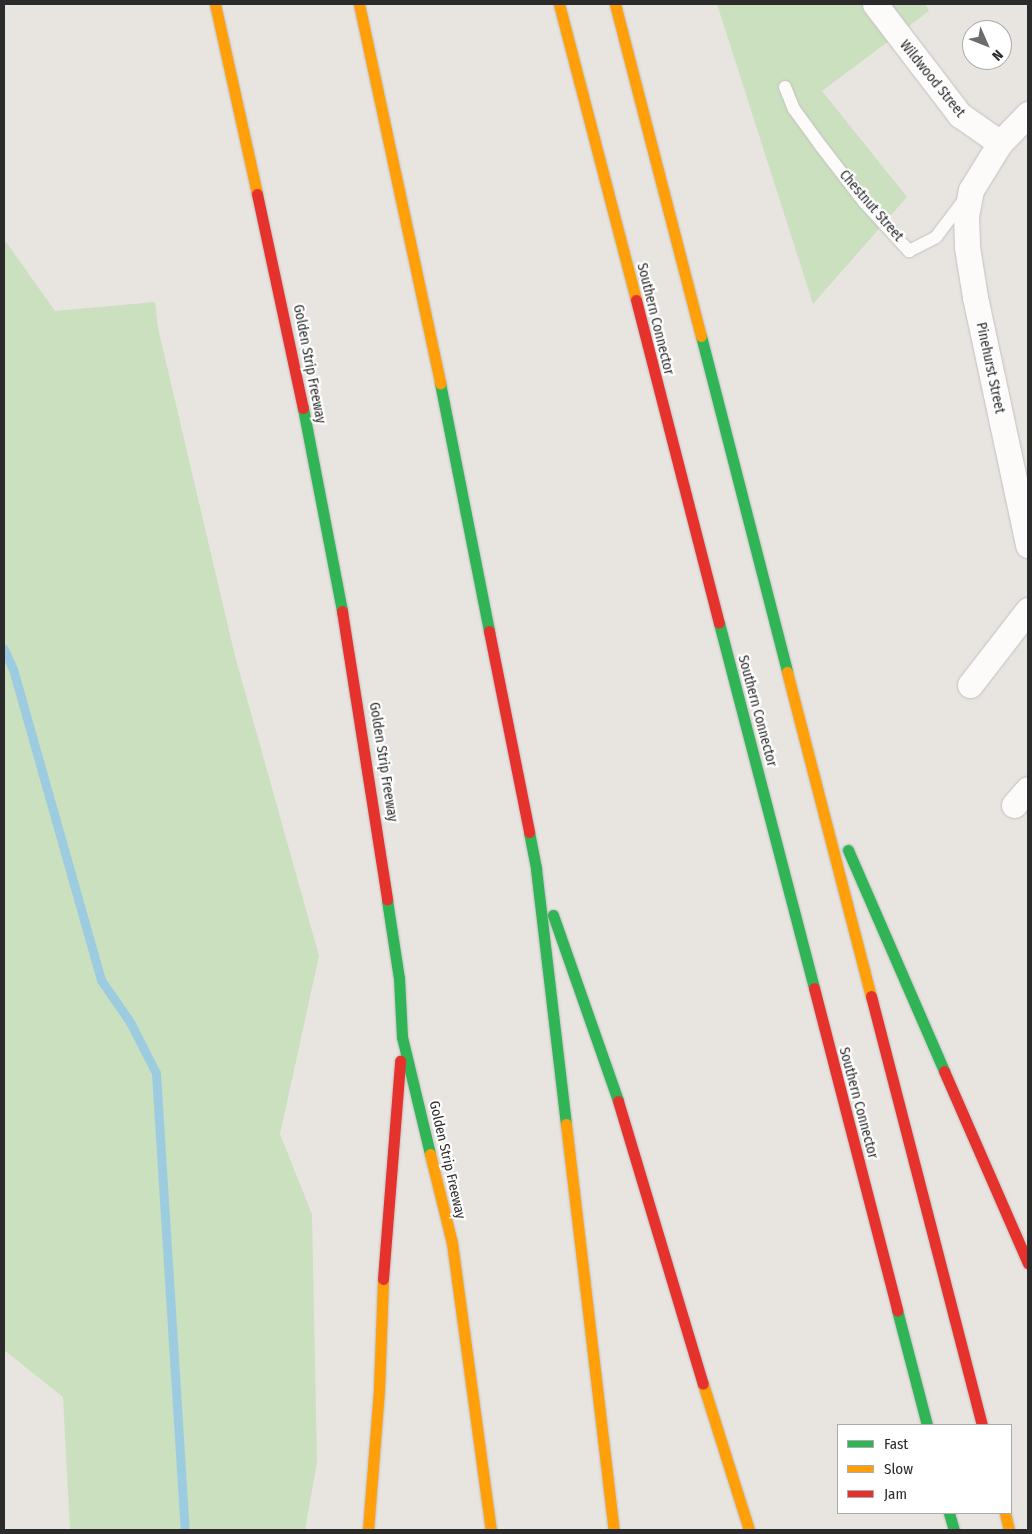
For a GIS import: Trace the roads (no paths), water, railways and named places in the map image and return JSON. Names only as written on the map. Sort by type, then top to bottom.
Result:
[{"type":"highway","name":"Golden Strip Freeway","points":[[216,4],[296,372],[353,668],[399,978],[402,1037],[452,1243],[491,1530]]},
{"type":"highway","points":[[359,4],[409,226],[536,869],[614,1530]]},
{"type":"highway","name":"Southern Connector","points":[[559,4],[926,1424]]},
{"type":"highway","points":[[615,4],[982,1424]]},
{"type":"highway","points":[[814,772],[1028,1263]]},
{"type":"highway","points":[[536,869],[612,1082],[647,1204],[748,1530]]},
{"type":"highway","points":[[368,1530],[378,1389],[384,1242],[402,1037]]},
{"type":"highway","points":[[949,1514],[954,1530]]},
{"type":"highway","points":[[1005,1514],[1009,1530]]},
{"type":"street","name":"Wildwood Street","points":[[875,4],[960,115],[1000,142]]},
{"type":"street","name":"Pinehurst Street","points":[[1028,114],[1000,142],[971,190],[966,215],[967,247],[1028,545]]},
{"type":"street","points":[[970,685],[1028,610]]},
{"type":"lane","name":"Chestnut Street","points":[[785,86],[794,109],[821,146],[864,202],[909,251],[936,237],[971,190]]},
{"type":"waterway","points":[[4,649],[13,669],[101,980],[130,1022],[156,1073],[185,1530]]}]
